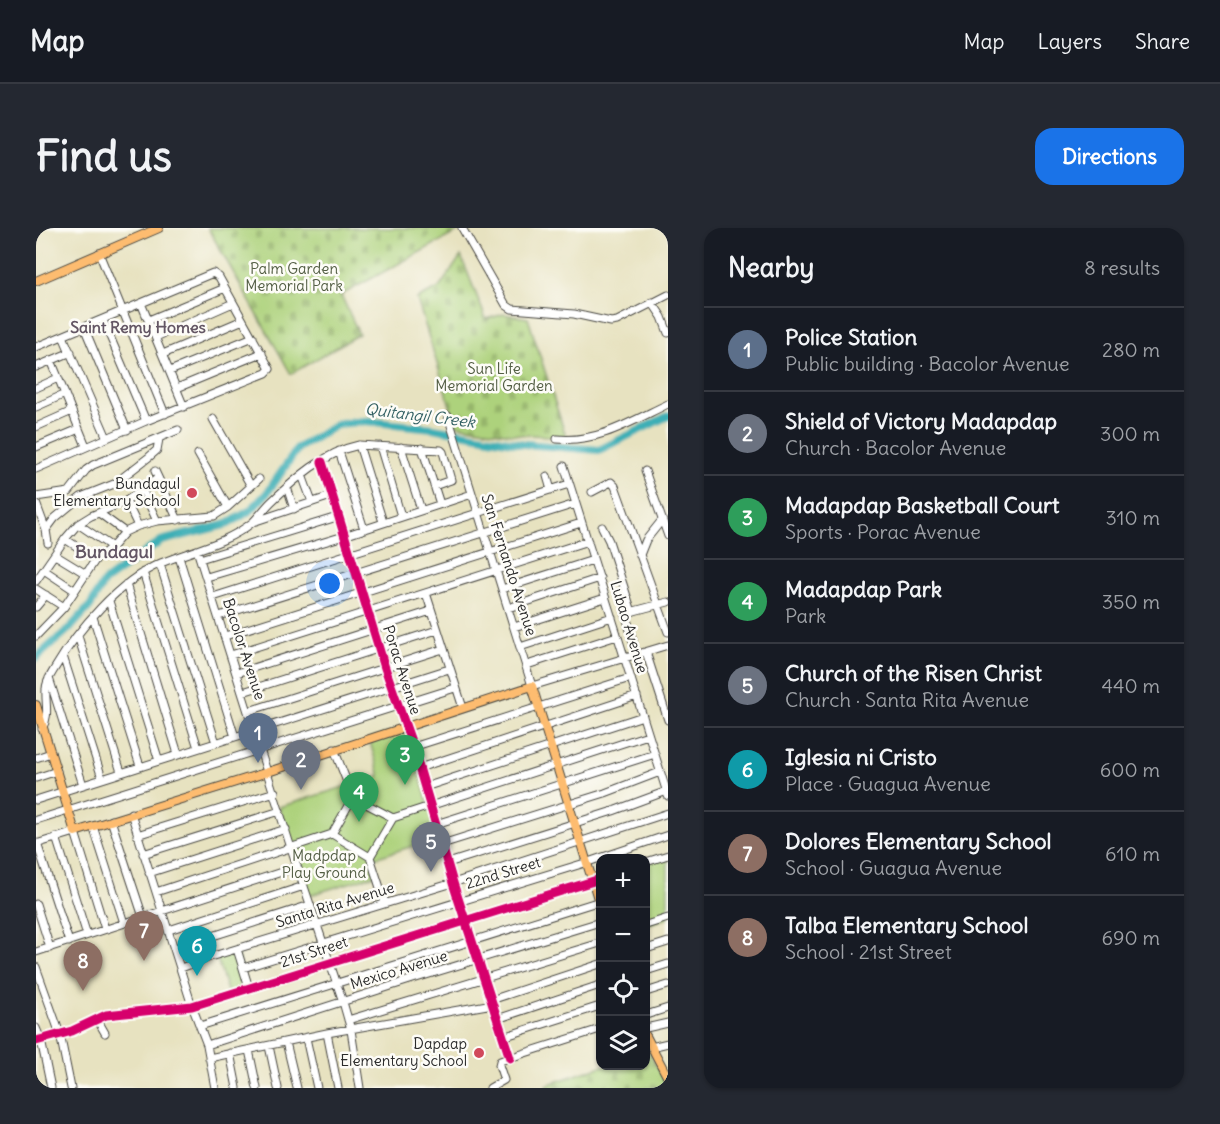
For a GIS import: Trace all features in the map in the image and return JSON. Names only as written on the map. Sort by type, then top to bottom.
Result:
[{"type":"main road","points":[[36,281],[159,228]]},
{"type":"main road","points":[[36,705],[41,733],[51,753],[75,831],[268,772],[532,686]]},
{"type":"main road","name":"San Fernando Avenue","points":[[532,686],[580,842],[596,878]]},
{"type":"main road","points":[[651,1047],[665,1066],[668,1078]]},
{"type":"street","points":[[462,228],[506,305],[513,309],[570,313],[611,322],[667,296]]},
{"type":"street","points":[[99,254],[165,414]]},
{"type":"street","points":[[36,347],[212,273],[217,275],[270,365],[269,371],[36,469]]},
{"type":"street","points":[[149,320],[225,288]]},
{"type":"street","points":[[652,302],[662,317],[668,333]]},
{"type":"street","points":[[141,303],[184,406]]},
{"type":"street","points":[[156,337],[233,303]]},
{"type":"street","points":[[103,320],[146,421]]},
{"type":"street","points":[[163,354],[243,320]]},
{"type":"street","points":[[84,327],[127,430]]},
{"type":"street","points":[[63,336],[107,438]]},
{"type":"street","points":[[170,371],[253,337]]},
{"type":"street","points":[[36,367],[70,352]]},
{"type":"street","points":[[177,388],[262,353]]},
{"type":"street","points":[[51,360],[87,446]]},
{"type":"street","points":[[36,388],[58,378]]},
{"type":"street","points":[[36,407],[65,394]]},
{"type":"street","points":[[557,440],[585,440],[600,436],[668,404]]},
{"type":"street","points":[[36,427],[72,411]]},
{"type":"street","name":"San Fernando Avenue","points":[[448,416],[532,686]]},
{"type":"street","points":[[213,419],[251,486]]},
{"type":"street","points":[[36,447],[79,429]]},
{"type":"street","points":[[69,492],[86,470],[93,465],[178,430]]},
{"type":"street","points":[[46,530],[55,518],[81,497],[111,486],[127,475],[156,451],[159,439]]},
{"type":"street","points":[[358,445],[383,522]]},
{"type":"street","points":[[41,733],[47,719],[46,689],[49,678],[93,617],[126,584],[143,572],[227,538],[253,521],[302,475],[339,452],[358,445],[441,450],[452,480],[434,486]]},
{"type":"street","points":[[380,446],[401,516]]},
{"type":"street","points":[[401,447],[421,510]]},
{"type":"street","points":[[422,448],[440,504]]},
{"type":"street","points":[[339,452],[364,529]]},
{"type":"street","points":[[198,454],[228,507]]},
{"type":"street","name":"Porac Avenue","points":[[322,462],[373,630],[510,1058]]},
{"type":"street","name":"Lubao Avenue","points":[[564,466],[667,793]]},
{"type":"street","points":[[645,471],[668,536]]},
{"type":"street","points":[[36,581],[78,524],[126,501],[157,474],[178,520]]},
{"type":"street","points":[[302,475],[312,502]]},
{"type":"street","points":[[547,476],[551,490]]},
{"type":"street","points":[[36,636],[64,607],[96,559],[112,547],[125,532],[157,521],[214,516],[228,507],[259,478]]},
{"type":"street","points":[[592,492],[613,483],[668,632]]},
{"type":"street","points":[[213,597],[569,484]]},
{"type":"street","points":[[287,487],[294,508]]},
{"type":"street","points":[[142,489],[157,521]]},
{"type":"street","points":[[36,497],[69,492],[81,497]]},
{"type":"street","points":[[207,577],[344,536],[472,494]]},
{"type":"street","points":[[253,521],[332,496]]},
{"type":"street","points":[[126,501],[138,526]]},
{"type":"street","points":[[36,503],[46,530],[48,543]]},
{"type":"street","points":[[219,616],[576,504]]},
{"type":"street","points":[[99,513],[125,532]]},
{"type":"street","points":[[200,559],[338,517]]},
{"type":"street","points":[[640,555],[646,540],[662,520]]},
{"type":"street","points":[[225,636],[581,522]]},
{"type":"street","points":[[78,524],[112,547]]},
{"type":"street","points":[[602,527],[609,541],[632,612]]},
{"type":"street","points":[[65,539],[96,559]]},
{"type":"street","points":[[231,655],[588,541]]},
{"type":"street","name":"Bacolor Avenue","points":[[197,550],[297,867],[343,1002],[351,1030],[360,1088]]},
{"type":"street","points":[[55,555],[86,574]]},
{"type":"street","points":[[178,557],[235,736]]},
{"type":"street","points":[[502,589],[593,560]]},
{"type":"street","points":[[160,564],[216,742]]},
{"type":"street","points":[[44,570],[74,590]]},
{"type":"street","points":[[143,572],[198,748]]},
{"type":"street","points":[[508,608],[600,578]]},
{"type":"street","points":[[126,584],[178,754]]},
{"type":"street","points":[[36,589],[64,607]]},
{"type":"street","points":[[426,593],[463,708]]},
{"type":"street","points":[[36,608],[46,596]]},
{"type":"street","points":[[514,627],[605,598]]},
{"type":"street","points":[[109,601],[159,761]]},
{"type":"street","points":[[636,654],[625,619],[626,615],[668,602]]},
{"type":"street","points":[[237,674],[431,611]]},
{"type":"street","points":[[93,617],[140,766]]},
{"type":"street","points":[[520,646],[612,617]]},
{"type":"street","points":[[243,692],[437,630]]},
{"type":"street","points":[[78,636],[122,772]]},
{"type":"street","points":[[527,665],[617,636]]},
{"type":"street","points":[[532,686],[668,645]]},
{"type":"street","points":[[249,711],[443,649]]},
{"type":"street","points":[[646,652],[668,720]]},
{"type":"street","points":[[63,656],[102,778]]},
{"type":"street","points":[[36,800],[449,669]]},
{"type":"street","points":[[49,678],[83,785]]},
{"type":"street","points":[[412,747],[630,678]]},
{"type":"street","points":[[36,820],[456,688]]},
{"type":"street","points":[[419,768],[637,696]]},
{"type":"street","points":[[424,787],[643,716]]},
{"type":"street","points":[[369,857],[393,818],[648,735]]},
{"type":"street","points":[[334,749],[353,797],[393,818]]},
{"type":"street","points":[[36,758],[51,753]]},
{"type":"street","points":[[436,824],[655,754]]},
{"type":"street","points":[[36,778],[57,771]]},
{"type":"street","points":[[442,844],[605,793],[660,772]]},
{"type":"street","points":[[137,836],[275,792]]},
{"type":"street","points":[[448,863],[667,793]]},
{"type":"street","points":[[156,892],[332,834],[353,797]]},
{"type":"street","points":[[143,854],[280,811]]},
{"type":"street","points":[[131,813],[192,1006],[207,1045],[215,1088]]},
{"type":"street","name":"Santa Rita Avenue","points":[[181,968],[668,813]]},
{"type":"street","points":[[111,820],[143,916]]},
{"type":"street","points":[[93,826],[124,923]]},
{"type":"street","points":[[149,873],[286,829]]},
{"type":"street","points":[[69,942],[37,844],[56,837],[75,831],[105,929]]},
{"type":"street","points":[[332,834],[369,857],[385,903]]},
{"type":"street","name":"22nd Street","points":[[243,968],[588,862],[668,835]]},
{"type":"street","points":[[56,837],[87,935]]},
{"type":"street","points":[[650,860],[668,855]]},
{"type":"street","points":[[36,952],[297,867]]},
{"type":"street","name":"21st Street","points":[[38,1041],[106,1015],[192,1006],[596,880]]},
{"type":"street","points":[[169,930],[304,886]]},
{"type":"street","points":[[200,1026],[596,903]]},
{"type":"street","points":[[36,904],[50,948]]},
{"type":"street","points":[[175,948],[310,905]]},
{"type":"street","points":[[650,924],[668,918]]},
{"type":"street","name":"Mexico Avenue","points":[[207,1045],[596,923]]},
{"type":"street","points":[[650,947],[668,942]]},
{"type":"street","points":[[348,1020],[596,944]]},
{"type":"street","points":[[237,949],[249,988]]},
{"type":"street","points":[[650,969],[668,964]]},
{"type":"street","points":[[209,1058],[492,1002],[596,965]]},
{"type":"street","points":[[36,967],[60,1034],[71,1088]]},
{"type":"street","points":[[650,990],[668,985]]},
{"type":"street","points":[[498,1019],[596,986]]},
{"type":"street","points":[[503,1037],[596,1007]]},
{"type":"street","points":[[650,1013],[668,1008]]},
{"type":"street","points":[[97,1018],[105,1033]]},
{"type":"street","points":[[650,1027],[668,1023]]},
{"type":"street","points":[[36,1028],[51,1088]]},
{"type":"street","points":[[490,1088],[504,1080],[499,1064],[510,1058],[596,1030]]},
{"type":"street","points":[[327,1033],[338,1088]]},
{"type":"street","points":[[306,1038],[317,1088]]},
{"type":"street","points":[[286,1042],[297,1088]]},
{"type":"street","points":[[651,1047],[668,1043]]},
{"type":"street","points":[[269,1046],[278,1088]]},
{"type":"street","points":[[249,1050],[257,1088]]},
{"type":"street","points":[[230,1053],[237,1088]]},
{"type":"green space","name":"Palm Garden Memorial Park","points":[[208,228],[457,228],[459,231],[341,295],[359,334],[291,374]]},
{"type":"green space","name":"Sun Life Memorial Garden","points":[[461,256],[486,319],[504,314],[528,318],[566,437],[511,434],[456,425],[417,299],[439,288]]},
{"type":"green space","name":"Madpdap Play Ground","points":[[405,728],[439,838],[371,859],[375,875],[307,896],[279,807],[380,776],[369,739]]},
{"type":"green space","points":[[668,855],[668,918],[650,924],[650,908],[650,861]]},
{"type":"green space","points":[[236,950],[248,987],[228,994],[216,956]]},
{"type":"green space","points":[[650,1054],[668,1088],[547,1088],[546,1085],[596,1068],[596,1070],[650,1070]]},
{"type":"waterway","name":"Quitangil Creek","points":[[36,658],[71,627],[90,606],[104,582],[161,541],[228,524],[251,510],[267,493],[298,448],[338,424],[365,421],[433,428],[524,444],[599,450],[668,416]]},
{"type":"cycle path","points":[[322,462],[385,668],[413,747],[453,883],[510,1058]]},
{"type":"cycle path","points":[[36,1041],[72,1031],[106,1015],[192,1006],[596,880]]},
{"type":"place","name":"Bundagul Elementary School","points":[[192,493]]},
{"type":"place","name":"Police Station","points":[[258,763]]},
{"type":"place","name":"Madapdap Basketball Court","points":[[405,785]]},
{"type":"place","name":"Shield of Victory Madapdap","points":[[301,790]]},
{"type":"place","name":"Madapdap Park","points":[[359,822]]},
{"type":"place","name":"Church of the Risen Christ","points":[[431,872]]},
{"type":"place","name":"Dolores Elementary School","points":[[144,961]]},
{"type":"place","name":"Iglesia ni Cristo","points":[[197,976]]},
{"type":"place","name":"Talba Elementary School","points":[[83,991]]},
{"type":"place","name":"Dapdap Elementary School","points":[[479,1053]]},
{"type":"district","name":"Saint Remy Homes","points":[[138,327]]},
{"type":"district","name":"Bundagul","points":[[114,552]]}]
